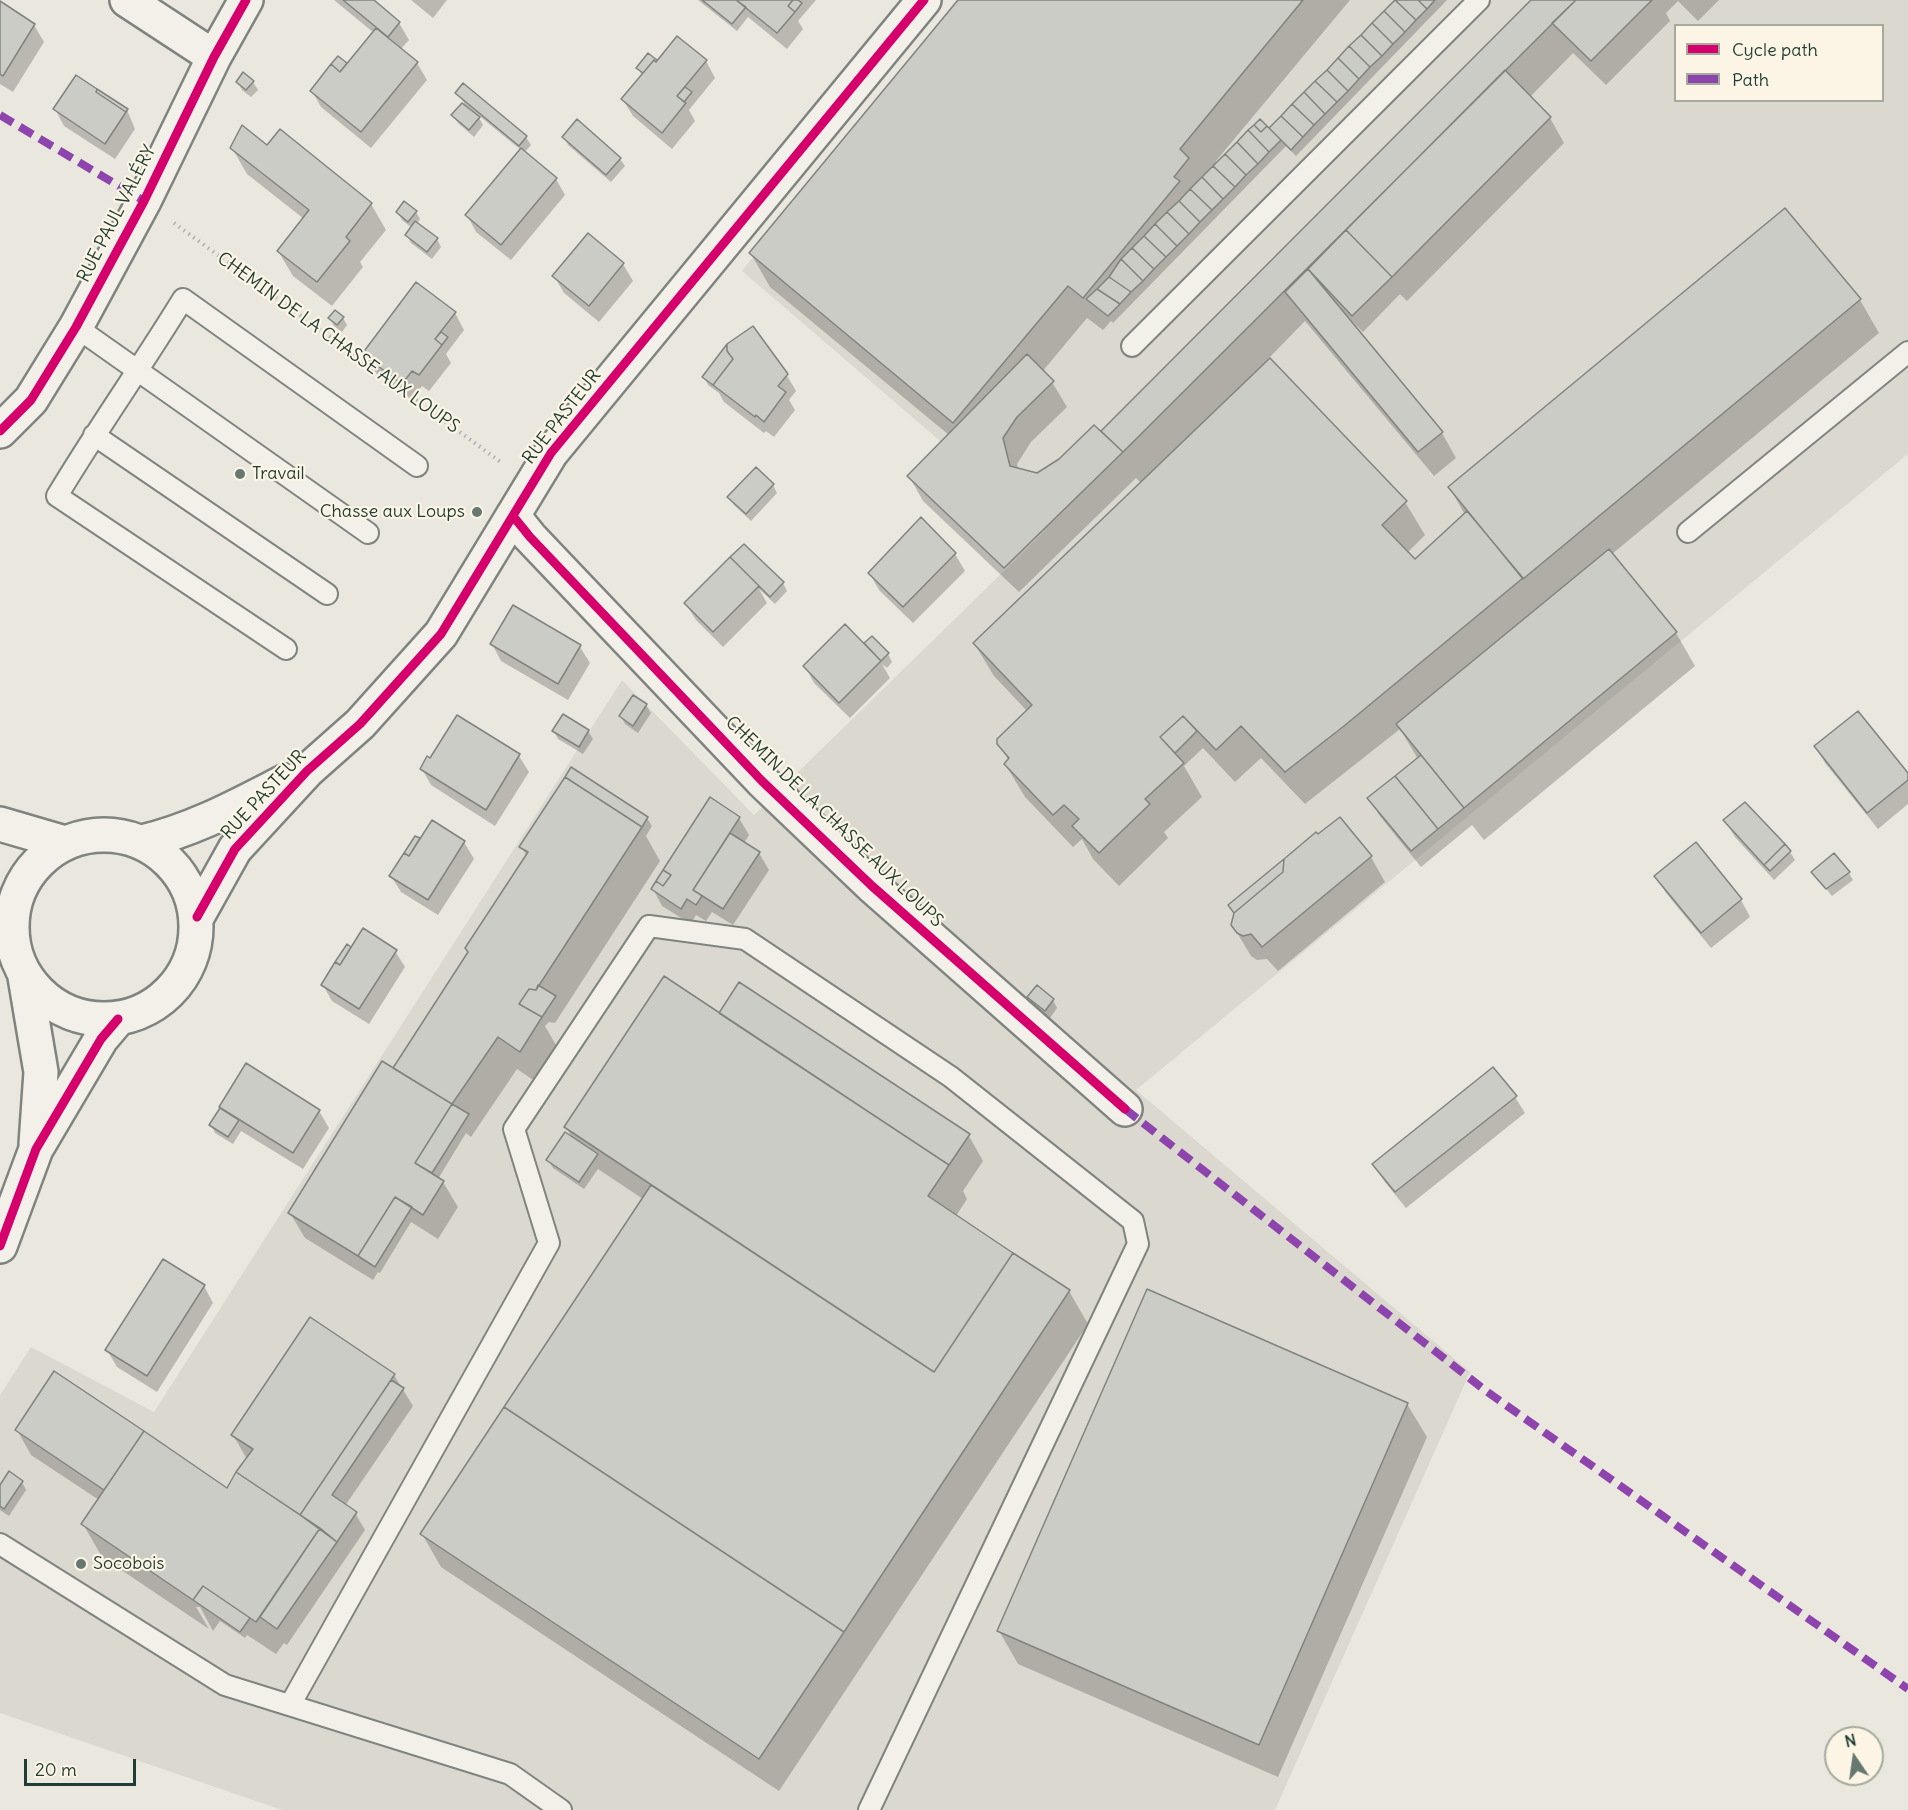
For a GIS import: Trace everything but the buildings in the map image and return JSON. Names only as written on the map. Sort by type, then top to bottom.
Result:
[{"type":"street","points":[[127,0],[214,57]]},
{"type":"street","name":"RUE PAUL VALÉRY","points":[[0,431],[31,400],[76,327],[144,201],[214,57],[246,0]]},
{"type":"street","name":"RUE PASTEUR","points":[[197,917],[235,849],[306,771],[360,724],[441,634],[550,453],[924,0]]},
{"type":"street","name":"CHEMIN DE LA CHASSE AUX LOUPS","points":[[513,516],[530,537],[762,781],[872,886],[1125,1109]]},
{"type":"street","name":"RUE PASTEUR","points":[[142,842],[173,835],[212,819],[306,771]]},
{"type":"street","points":[[0,824],[65,843]]},
{"type":"street","points":[[117,835],[142,842],[168,860],[187,886],[197,917],[195,945],[186,972],[168,994],[145,1010],[118,1019],[91,1019],[65,1012],[42,997],[25,977],[5,926],[23,880],[41,859],[65,843],[90,836],[117,835]]},
{"type":"street","points":[[25,977],[41,1072],[36,1149]]},
{"type":"street","points":[[0,1246],[36,1149],[101,1039],[118,1019]]},
{"type":"lane","points":[[1132,346],[1479,0]]},
{"type":"lane","points":[[286,649],[57,496],[183,299],[417,466]]},
{"type":"lane","points":[[76,327],[368,533]]},
{"type":"lane","points":[[1688,532],[1908,352]]},
{"type":"lane","points":[[94,435],[327,594]]},
{"type":"lane","points":[[290,1705],[549,1243],[514,1129],[649,926],[745,939],[951,1077],[1133,1221],[1138,1244],[869,1810]]},
{"type":"lane","points":[[0,1544],[225,1685],[510,1774],[561,1810]]},
{"type":"shaded area","points":[[956,0],[1908,0],[1908,454],[1136,1090],[1470,1372],[1275,1810],[282,1810],[0,1713],[0,1395],[31,1347],[154,1412],[622,680],[754,815],[1045,531],[742,271]]},
{"type":"marked path","points":[[0,115],[144,201]]},
{"type":"marked path","points":[[1125,1109],[1486,1391],[1908,1689]]},
{"type":"cycle path","points":[[0,431],[31,400],[76,327],[144,201],[214,57],[246,0]]},
{"type":"cycle path","points":[[197,917],[235,849],[307,771],[360,724],[441,634],[551,453],[924,0]]},
{"type":"cycle path","points":[[513,516],[530,537],[762,781],[872,886],[1125,1109]]},
{"type":"cycle path","points":[[0,1246],[36,1149],[101,1039],[118,1019]]},
{"type":"place","name":"Travail","points":[[240,474]]},
{"type":"place","name":"Chasse aux Loups","points":[[477,512]]},
{"type":"place","name":"Socobois","points":[[81,1564]]}]
